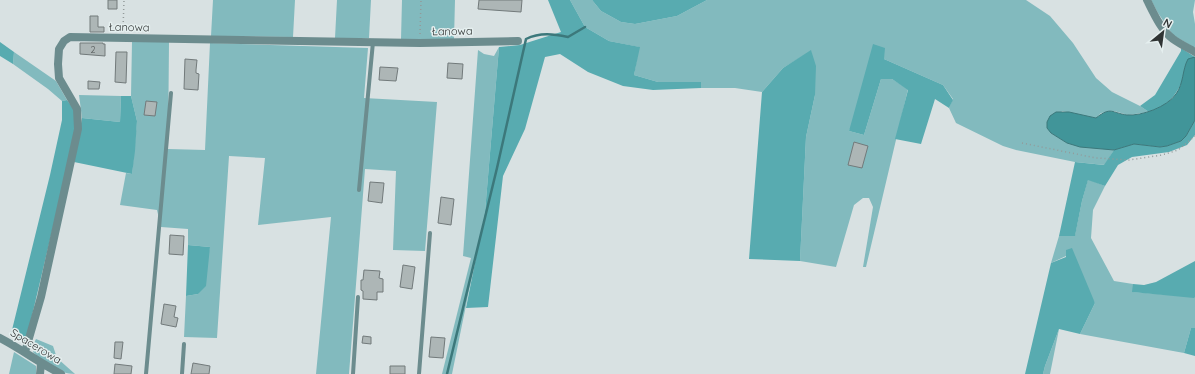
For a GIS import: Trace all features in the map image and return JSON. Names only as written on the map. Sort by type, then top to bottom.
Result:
[{"type":"street","points":[[1147,0],[1165,32],[1173,39],[1195,52]]},
{"type":"street","name":"Łanowa","points":[[25,352],[41,297],[78,129],[77,109],[59,78],[59,49],[64,41],[70,37],[420,43],[518,41]]},
{"type":"street","name":"Spacerowa","points":[[0,338],[61,374]]},
{"type":"street","points":[[40,374],[41,363]]},
{"type":"lane","points":[[359,190],[373,42]]},
{"type":"lane","points":[[146,374],[171,93]]},
{"type":"lane","points":[[420,374],[430,233]]},
{"type":"lane","points":[[353,374],[358,297]]},
{"type":"lane","points":[[182,374],[184,344]]},
{"type":"path","points":[[123,38],[124,0]]},
{"type":"path","points":[[420,43],[421,0]]},
{"type":"path","points":[[1022,143],[1096,158],[1129,160],[1162,155],[1178,150],[1195,136]]},
{"type":"shaded area","points":[[213,0],[295,0],[293,37],[211,36]]},
{"type":"shaded area","points":[[337,0],[371,0],[369,38],[335,38]]},
{"type":"shaded area","points":[[402,0],[455,0],[454,39],[401,39]]},
{"type":"shaded area","points":[[548,0],[570,0],[585,27],[609,41],[640,47],[634,75],[658,82],[701,82],[701,88],[653,90],[623,86],[588,72],[560,54],[545,57],[525,129],[503,176],[488,307],[466,308],[485,212],[499,47],[520,45],[561,32]]},
{"type":"shaded area","points":[[570,0],[592,0],[601,11],[621,22],[635,24],[677,16],[707,0],[1026,0],[1050,16],[1073,43],[1096,78],[1112,92],[1149,112],[1128,115],[1114,111],[1101,113],[1096,118],[1062,111],[1051,133],[1067,143],[1114,150],[1105,165],[1075,162],[1003,146],[956,123],[949,108],[953,99],[943,85],[884,59],[849,131],[864,135],[881,79],[892,79],[908,89],[866,267],[863,267],[873,207],[869,198],[863,198],[854,205],[836,267],[800,261],[806,137],[815,95],[811,51],[783,68],[762,92],[735,88],[701,88],[700,82],[658,82],[634,75],[639,47],[609,41],[585,27]]},
{"type":"shaded area","points":[[592,0],[707,0],[677,16],[635,24],[621,22],[601,11]]},
{"type":"shaded area","points":[[1151,0],[1195,0],[1193,12],[1195,24],[1195,48],[1173,35]]},
{"type":"shaded area","points":[[0,42],[14,52],[13,64],[0,56]]},
{"type":"shaded area","points":[[132,42],[169,42],[168,149],[205,150],[210,43],[368,48],[364,98],[437,102],[425,251],[393,250],[396,171],[365,169],[349,374],[316,374],[331,217],[258,225],[265,158],[229,156],[217,338],[184,337],[186,296],[198,294],[210,247],[188,245],[188,229],[161,227],[157,210],[120,205],[126,173],[132,174],[137,121],[131,96]]},
{"type":"shaded area","points":[[873,44],[885,48],[884,59],[943,85],[953,100],[949,108],[935,99],[921,144],[895,139],[908,90],[892,79],[881,79],[864,135],[849,131]]},
{"type":"shaded area","points":[[499,47],[485,212],[452,374],[442,374],[471,258],[463,256],[478,50],[484,54],[494,56]]},
{"type":"shaded area","points":[[1181,48],[1195,57],[1188,71],[1177,91],[1169,101],[1157,109],[1149,112],[1140,106],[1155,95],[1181,51]]},
{"type":"shaded area","points":[[811,50],[816,66],[815,95],[806,137],[800,261],[749,259],[762,92],[783,68]]},
{"type":"shaded area","points":[[14,52],[56,81],[67,100],[62,101],[13,64]]},
{"type":"shaded area","points":[[1195,57],[1195,120],[1186,136],[1181,141],[1160,147],[1134,144],[1114,150],[1080,147],[1067,143],[1051,133],[1047,128],[1047,122],[1050,116],[1056,112],[1069,112],[1096,118],[1108,111],[1133,115],[1154,110],[1167,103],[1176,94],[1179,90],[1188,59]]},
{"type":"shaded area","points":[[79,95],[121,96],[120,122],[82,118]]},
{"type":"shaded area","points":[[121,96],[131,96],[137,121],[132,174],[74,162],[82,118],[120,122]]},
{"type":"shaded area","points":[[67,100],[75,111],[76,130],[26,341],[11,334],[50,175],[62,120],[62,101]]},
{"type":"shaded area","points":[[1195,120],[1195,135],[1187,145],[1169,152],[1132,157],[1118,165],[1105,186],[1088,180],[1075,236],[1059,236],[1075,162],[1104,165],[1114,150],[1127,146],[1134,144],[1160,147],[1167,146],[1181,141],[1186,136]]},
{"type":"shaded area","points":[[1088,179],[1105,186],[1093,210],[1091,238],[1114,281],[1133,284],[1133,292],[1195,297],[1195,328],[1191,328],[1184,353],[1080,334],[1095,303],[1066,256],[1051,263],[1059,236],[1075,235]]},
{"type":"shaded area","points":[[188,245],[210,247],[206,286],[198,294],[186,296]]},
{"type":"shaded area","points":[[1072,248],[1095,303],[1080,334],[1059,329],[1043,374],[1025,374],[1051,263],[1066,257],[1066,250]]},
{"type":"shaded area","points":[[1195,261],[1194,298],[1132,292],[1133,284],[1144,285],[1156,282]]},
{"type":"shaded area","points":[[1191,328],[1195,328],[1195,356],[1184,353]]},
{"type":"shaded area","points":[[1059,329],[1050,374],[1043,374],[1045,366]]},
{"type":"shaded area","points":[[36,339],[53,346],[57,358],[75,374],[69,374],[58,370],[37,356],[33,352],[33,345]]},
{"type":"shaded area","points":[[14,352],[36,366],[36,374],[9,374]]},
{"type":"building","points":[[108,0],[117,0],[117,9],[108,9]]},
{"type":"building","points":[[479,0],[522,0],[521,12],[478,9]]},
{"type":"building","points":[[90,16],[98,16],[98,27],[104,27],[104,32],[90,32]]},
{"type":"building","points":[[80,43],[105,44],[105,56],[80,54]]},
{"type":"building","points":[[116,52],[127,52],[126,83],[115,82]]},
{"type":"building","points":[[185,59],[197,60],[196,73],[199,74],[198,90],[184,89]]},
{"type":"building","points":[[448,63],[463,64],[462,79],[447,78]]},
{"type":"building","points":[[380,67],[398,68],[396,81],[379,80]]},
{"type":"building","points":[[88,81],[100,82],[99,89],[88,89]]},
{"type":"building","points":[[146,101],[157,102],[155,116],[144,115]]},
{"type":"building","points":[[854,142],[868,146],[862,168],[848,165]]},
{"type":"building","points":[[370,182],[384,183],[382,203],[368,201]]},
{"type":"building","points":[[441,197],[454,199],[451,225],[438,223]]},
{"type":"building","points":[[170,235],[184,236],[183,255],[169,254]]},
{"type":"building","points":[[403,265],[415,267],[412,289],[400,287]]},
{"type":"building","points":[[364,270],[380,271],[379,278],[383,279],[383,292],[377,292],[377,300],[363,299],[361,280],[363,280]]},
{"type":"building","points":[[164,304],[176,306],[174,317],[178,318],[176,327],[161,324]]},
{"type":"building","points":[[363,336],[371,337],[371,344],[362,343]]},
{"type":"building","points":[[431,337],[445,338],[443,358],[429,357]]},
{"type":"building","points":[[115,342],[123,342],[121,359],[114,358]]},
{"type":"building","points":[[193,363],[210,366],[209,374],[191,374]]},
{"type":"building","points":[[115,364],[132,366],[131,374],[114,374]]},
{"type":"building","points":[[390,366],[405,366],[405,374],[390,374]]},
{"type":"waterway","points":[[447,374],[497,168],[526,39],[542,34],[568,37],[585,27]]}]
